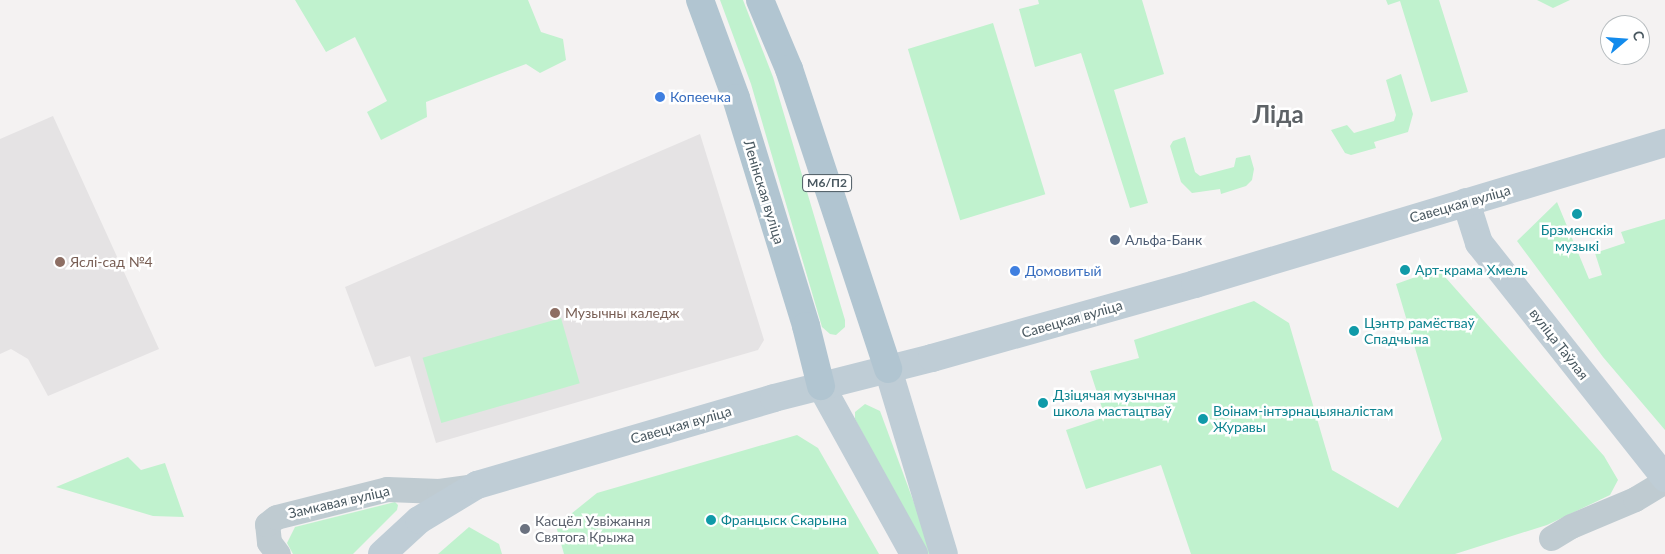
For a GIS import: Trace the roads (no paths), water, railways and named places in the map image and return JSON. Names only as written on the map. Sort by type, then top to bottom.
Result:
[{"type":"main road","name":"Ленінская вуліца","points":[[700,0],[736,98],[806,326],[821,386]]},
{"type":"main road","name":"М6/П2","points":[[760,0],[789,69],[888,369]]},
{"type":"main road","name":"Савецкая вуліца","points":[[382,554],[419,520],[477,485],[821,386],[1185,287],[1665,143]]},
{"type":"main road","name":"вуліца Таўлая","points":[[1466,202],[1479,243],[1665,480]]},
{"type":"main road","points":[[888,369],[944,554]]},
{"type":"main road","points":[[821,386],[914,554]]},
{"type":"street","points":[[1551,538],[1571,526],[1635,499],[1665,480]]},
{"type":"street","name":"Замкавая вуліца","points":[[278,554],[269,542],[267,524],[276,517],[387,489],[439,491],[477,485]]},
{"type":"place","name":"Копеечка","points":[[660,97]]},
{"type":"place","name":"Брэменскія музыкі","points":[[1577,214]]},
{"type":"place","name":"Альфа-Банк","points":[[1115,240]]},
{"type":"place","name":"Яслі-сад №4","points":[[60,262]]},
{"type":"place","name":"Арт-крама Хмель","points":[[1405,270]]},
{"type":"place","name":"Домовитый","points":[[1015,271]]},
{"type":"place","name":"Музычны каледж","points":[[555,313]]},
{"type":"place","name":"Цэнтр рамёстваў Спадчына","points":[[1354,331]]},
{"type":"place","name":"Дзіцячая музычная школа мастацтваў","points":[[1043,403]]},
{"type":"place","name":"Воінам-інтэрнацыяналістам Журавы","points":[[1203,419]]},
{"type":"place","name":"Францыск Скарына","points":[[711,520]]},
{"type":"place","name":"Касцёл Узвіжання Святога Крыжа","points":[[525,529]]},
{"type":"district","name":"Ліда","points":[[1278,114]]}]
